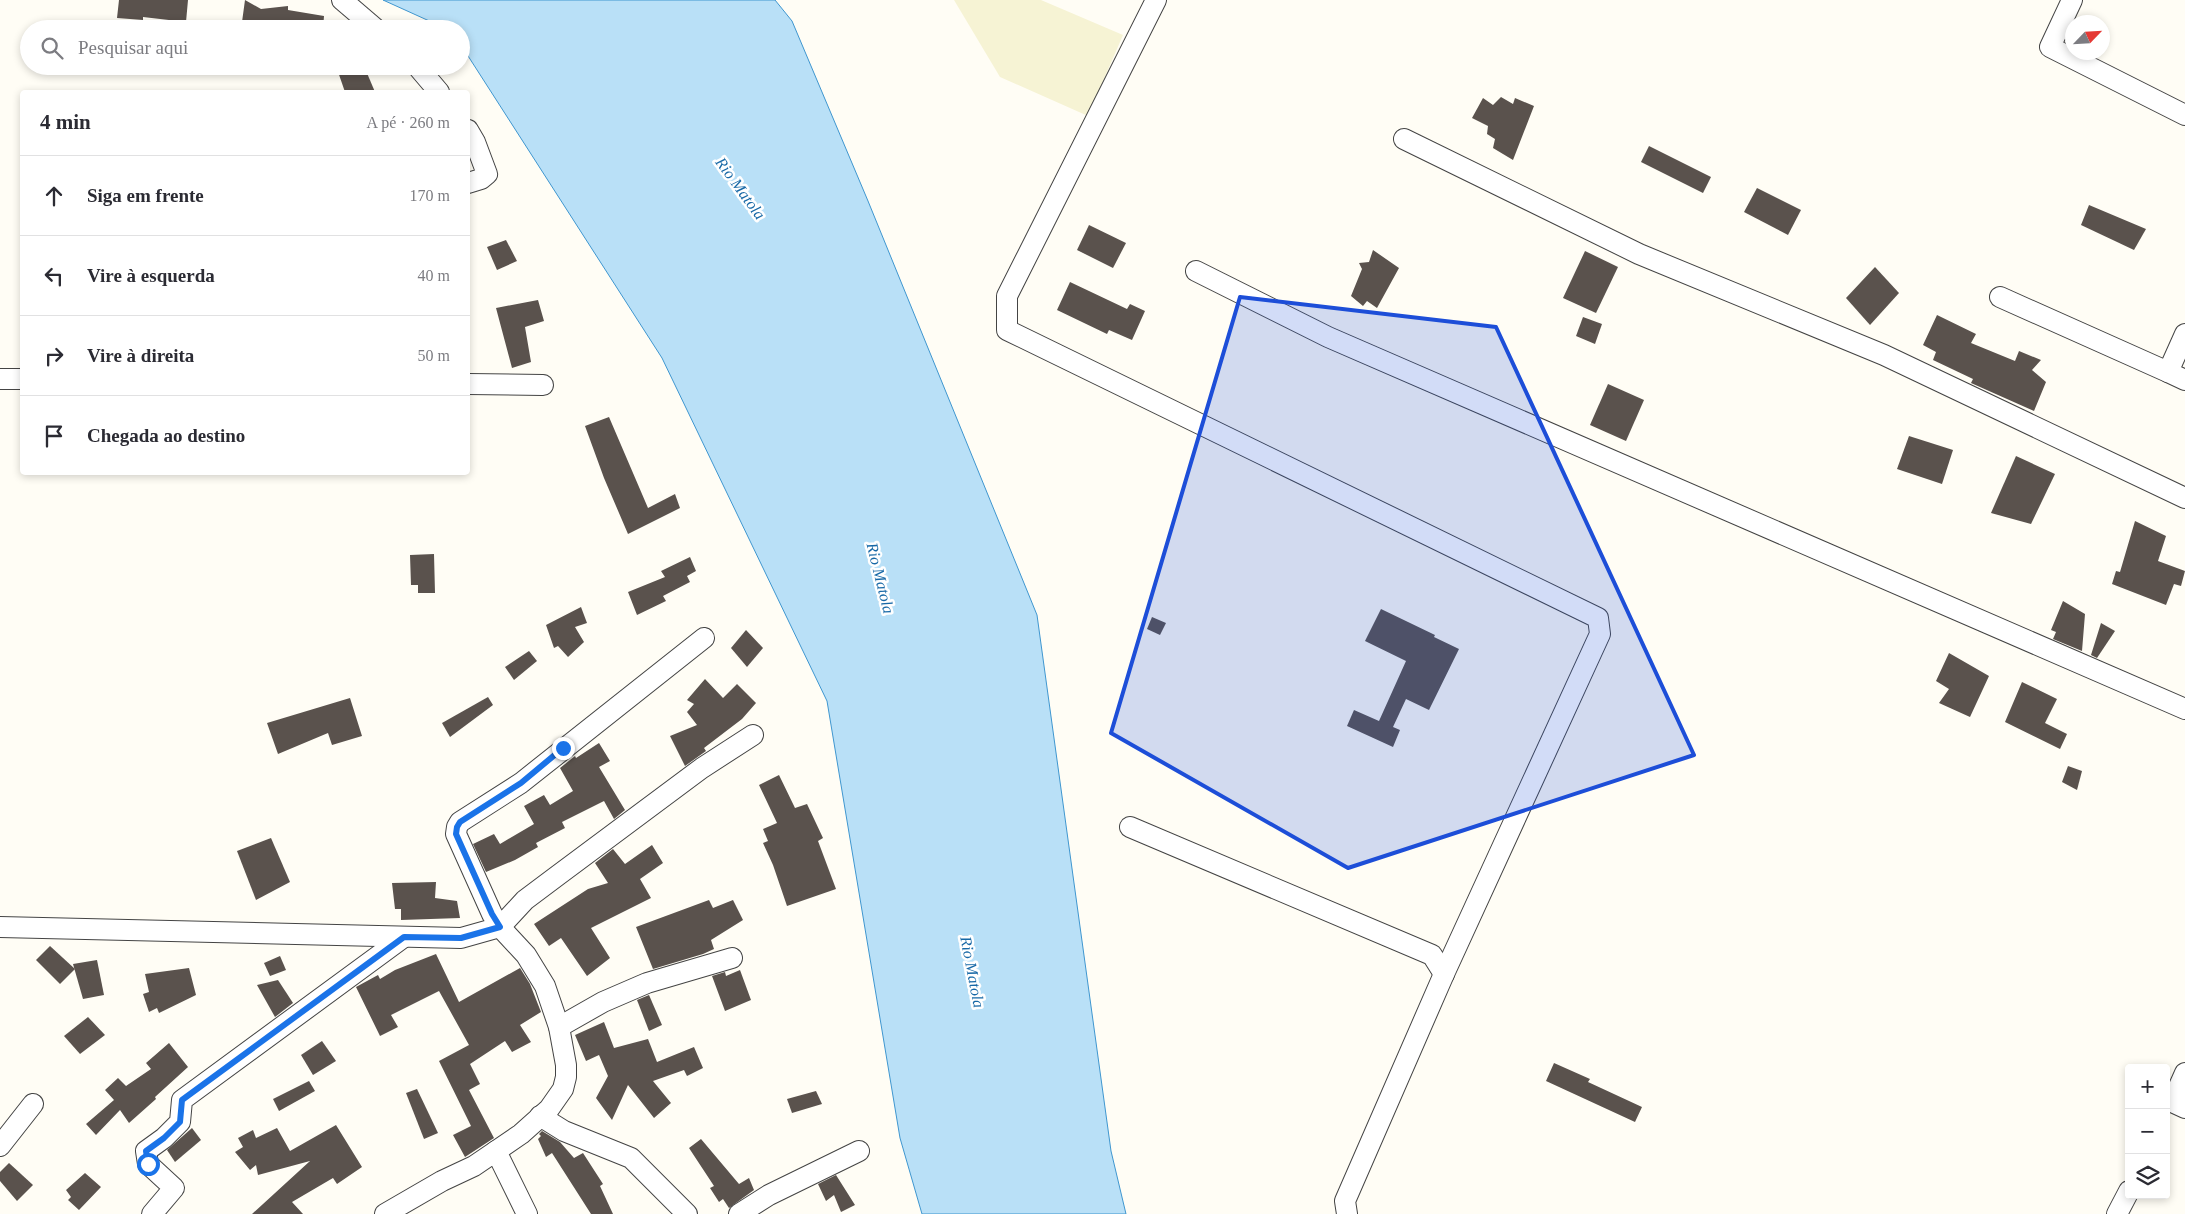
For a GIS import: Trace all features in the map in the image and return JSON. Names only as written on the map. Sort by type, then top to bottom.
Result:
[{"type":"street","points":[[342,0],[365,20]]},
{"type":"street","points":[[1156,0],[1007,296],[1007,330],[1598,618],[1600,634],[1444,974],[1345,1201],[1347,1214]]},
{"type":"street","points":[[2072,0],[2050,47],[2185,115]]},
{"type":"street","points":[[425,75],[437,90]]},
{"type":"street","points":[[470,133],[487,174],[481,179],[470,183]]},
{"type":"street","points":[[1404,139],[1639,254],[1884,355],[2185,498]]},
{"type":"street","points":[[1196,271],[1328,337],[2185,709]]},
{"type":"street","points":[[2000,297],[2176,376],[2185,334]]},
{"type":"street","points":[[0,379],[20,379]]},
{"type":"street","points":[[470,384],[543,385]]},
{"type":"street","points":[[385,1214],[474,1166],[521,1134],[555,1100],[563,1089],[566,1077],[566,1065],[559,1027],[545,986],[531,963],[517,944],[500,927],[492,914],[456,834],[457,827],[460,822],[521,783],[704,638]]},
{"type":"street","points":[[0,927],[461,938],[500,927],[525,900],[556,876],[702,768],[753,735]]},
{"type":"street","points":[[1130,826],[1432,955],[1444,974]]},
{"type":"street","points":[[152,1214],[174,1188],[148,1164],[146,1151],[164,1138],[180,1122],[182,1100],[404,937]]},
{"type":"street","points":[[559,1027],[603,1002],[647,982],[732,958]]},
{"type":"street","points":[[2174,1108],[2185,1073]]},
{"type":"street","points":[[0,1146],[33,1104]]},
{"type":"street","points":[[540,1116],[564,1131],[632,1158],[686,1214]]},
{"type":"street","points":[[496,1151],[527,1214]]},
{"type":"street","points":[[739,1214],[769,1195],[859,1151]]},
{"type":"street","points":[[2118,1214],[2125,1199]]},
{"type":"highlighted area","points":[[1240,297],[1496,327],[1694,755],[1348,868],[1111,733]]},
{"type":"shaded area","points":[[954,0],[1041,0],[1123,35],[1088,116],[1000,77]]},
{"type":"water","name":"Rio Matola","points":[[383,0],[775,0],[792,21],[868,201],[1037,615],[1111,1151],[1126,1214],[922,1214],[900,1138],[827,701],[662,358],[470,59],[470,20],[427,20]]},
{"type":"building","points":[[119,0],[188,0],[186,20],[143,17],[143,20],[117,18]]},
{"type":"building","points":[[245,0],[261,9],[288,6],[288,10],[324,16],[324,20],[242,20]]},
{"type":"building","points":[[339,75],[368,75],[374,90],[344,90]]},
{"type":"building","points":[[1501,97],[1513,104],[1515,98],[1534,106],[1513,160],[1493,148],[1495,139],[1487,134],[1488,126],[1472,118],[1483,98],[1493,105]]},
{"type":"building","points":[[1649,146],[1711,177],[1703,193],[1641,162]]},
{"type":"building","points":[[1757,188],[1801,210],[1788,235],[1744,212]]},
{"type":"building","points":[[2089,205],[2146,229],[2134,250],[2081,225]]},
{"type":"building","points":[[1089,225],[1126,243],[1113,268],[1077,250]]},
{"type":"building","points":[[506,240],[517,261],[497,270],[487,247]]},
{"type":"building","points":[[1373,250],[1399,268],[1377,308],[1367,301],[1363,306],[1351,296],[1362,269],[1359,263],[1369,262]]},
{"type":"building","points":[[1585,251],[1618,267],[1596,313],[1563,298]]},
{"type":"building","points":[[1875,267],[1899,293],[1870,325],[1846,298]]},
{"type":"building","points":[[1070,282],[1127,309],[1130,304],[1145,311],[1132,340],[1109,330],[1107,334],[1057,310]]},
{"type":"building","points":[[538,300],[544,321],[525,327],[531,362],[512,368],[496,308]]},
{"type":"building","points":[[1937,315],[1976,334],[1971,343],[2015,361],[2019,351],[2041,360],[2032,370],[2046,382],[2034,411],[1971,383],[1973,379],[1933,360],[1936,352],[1923,345]]},
{"type":"building","points":[[1583,317],[1602,324],[1595,344],[1576,336]]},
{"type":"building","points":[[1608,384],[1644,400],[1626,441],[1590,425]]},
{"type":"building","points":[[609,417],[648,508],[675,494],[680,508],[628,534],[604,478],[585,426]]},
{"type":"building","points":[[1909,436],[1953,450],[1942,484],[1897,469]]},
{"type":"building","points":[[2016,456],[2055,474],[2031,524],[1991,513]]},
{"type":"building","points":[[2135,521],[2166,536],[2158,561],[2185,571],[2181,586],[2174,584],[2166,605],[2112,584],[2116,571],[2120,572]]},
{"type":"building","points":[[434,554],[435,593],[418,593],[418,585],[411,585],[410,555]]},
{"type":"building","points":[[690,557],[696,571],[687,576],[690,582],[663,596],[666,601],[637,615],[628,592],[665,577],[661,571]]},
{"type":"building","points":[[2063,601],[2085,614],[2082,651],[2053,639],[2056,632],[2051,630]]},
{"type":"building","points":[[581,607],[587,623],[575,627],[584,642],[568,657],[558,646],[554,648],[546,625]]},
{"type":"building","points":[[1381,609],[1435,635],[1434,637],[1459,649],[1429,710],[1406,699],[1393,727],[1400,730],[1393,747],[1347,726],[1354,710],[1379,721],[1406,661],[1365,641]]},
{"type":"building","points":[[1152,617],[1166,623],[1160,635],[1147,629]]},
{"type":"building","points":[[2101,623],[2115,631],[2097,658],[2091,655]]},
{"type":"building","points":[[746,630],[763,648],[747,667],[731,648]]},
{"type":"building","points":[[529,651],[537,661],[514,680],[505,667]]},
{"type":"building","points":[[1949,653],[1989,676],[1970,717],[1939,703],[1949,689],[1936,681]]},
{"type":"building","points":[[705,679],[723,698],[737,684],[756,703],[742,719],[704,748],[706,751],[685,766],[670,736],[697,725],[687,712],[694,704],[687,700]]},
{"type":"building","points":[[2022,682],[2057,699],[2045,723],[2067,734],[2060,749],[2005,722]]},
{"type":"building","points":[[488,697],[493,705],[450,737],[442,723]]},
{"type":"building","points":[[350,698],[362,736],[332,745],[328,733],[278,754],[267,723]]},
{"type":"building","points":[[599,743],[610,761],[599,767],[625,810],[614,819],[604,801],[562,822],[565,828],[536,843],[538,847],[515,860],[486,872],[473,844],[494,834],[500,844],[534,824],[524,806],[544,795],[550,805],[573,791],[560,768],[575,756],[576,758]]},
{"type":"building","points":[[2068,766],[2082,771],[2077,790],[2062,782]]},
{"type":"building","points":[[779,775],[795,808],[807,804],[823,838],[818,841],[836,889],[787,906],[773,865],[763,843],[768,841],[763,829],[777,823],[759,785]]},
{"type":"building","points":[[271,838],[290,882],[256,900],[237,851]]},
{"type":"building","points":[[652,845],[663,863],[640,879],[651,898],[591,928],[610,958],[587,976],[561,938],[549,946],[534,924],[588,889],[608,883],[595,863],[613,849],[625,864]]},
{"type":"building","points":[[436,882],[435,898],[457,901],[460,918],[401,920],[401,909],[395,909],[392,883]]},
{"type":"building","points":[[709,900],[713,908],[733,900],[743,920],[711,940],[714,949],[653,969],[636,927]]},
{"type":"building","points":[[50,946],[75,969],[60,984],[36,960]]},
{"type":"building","points":[[436,954],[459,1002],[520,968],[530,984],[541,1012],[520,1025],[531,1042],[512,1052],[505,1041],[470,1064],[480,1084],[469,1090],[494,1138],[465,1157],[453,1135],[471,1126],[439,1061],[469,1045],[439,991],[391,1015],[398,1027],[380,1036],[356,987],[378,975],[380,979],[395,970]]},
{"type":"building","points":[[280,956],[286,970],[270,976],[264,963]]},
{"type":"building","points":[[97,960],[104,995],[83,999],[73,964]]},
{"type":"building","points":[[189,968],[196,995],[159,1013],[157,1008],[149,1012],[143,994],[149,992],[145,974]]},
{"type":"building","points":[[740,970],[751,1000],[725,1011],[712,976],[725,972],[726,976]]},
{"type":"building","points":[[278,980],[293,1003],[275,1017],[257,985]]},
{"type":"building","points":[[649,995],[662,1025],[649,1031],[637,1000]]},
{"type":"building","points":[[88,1017],[105,1035],[80,1054],[64,1036]]},
{"type":"building","points":[[604,1022],[614,1048],[648,1039],[657,1062],[694,1047],[703,1068],[687,1076],[684,1070],[653,1081],[671,1103],[654,1118],[628,1085],[612,1120],[596,1098],[608,1076],[599,1055],[586,1061],[575,1035]]},
{"type":"building","points":[[322,1041],[336,1061],[313,1075],[301,1055]]},
{"type":"building","points":[[169,1043],[188,1067],[129,1123],[120,1110],[96,1135],[86,1124],[114,1100],[105,1090],[118,1078],[126,1086],[151,1069],[146,1063]]},
{"type":"building","points":[[1554,1063],[1590,1079],[1588,1082],[1642,1107],[1635,1122],[1546,1081]]},
{"type":"building","points":[[309,1081],[315,1091],[279,1111],[273,1099]]},
{"type":"building","points":[[417,1089],[438,1133],[424,1139],[406,1093]]},
{"type":"building","points":[[816,1091],[822,1104],[792,1113],[787,1099]]},
{"type":"building","points":[[336,1125],[362,1167],[337,1184],[333,1178],[292,1202],[303,1214],[252,1214],[310,1161],[258,1175],[256,1165],[250,1170],[235,1152],[243,1147],[238,1138],[253,1130],[256,1138],[277,1128],[290,1151]]},
{"type":"building","points":[[192,1128],[201,1140],[175,1162],[167,1150]]},
{"type":"building","points":[[542,1131],[560,1142],[574,1158],[583,1153],[603,1184],[600,1186],[613,1214],[591,1214],[552,1153],[546,1157],[538,1139]]},
{"type":"building","points":[[701,1139],[739,1184],[749,1178],[754,1190],[729,1208],[723,1199],[719,1202],[710,1188],[714,1186],[689,1148]]},
{"type":"building","points":[[9,1163],[33,1185],[17,1201],[0,1181],[0,1172]]},
{"type":"building","points":[[85,1173],[101,1187],[79,1210],[68,1200],[71,1197],[66,1190]]},
{"type":"building","points":[[836,1175],[855,1205],[841,1212],[834,1195],[826,1201],[818,1184]]},
{"type":"route","points":[[148,1164],[146,1151],[164,1138],[180,1122],[182,1100],[404,937],[461,938],[500,927],[492,914],[456,834],[457,827],[460,822],[521,783],[563,748]]}]
